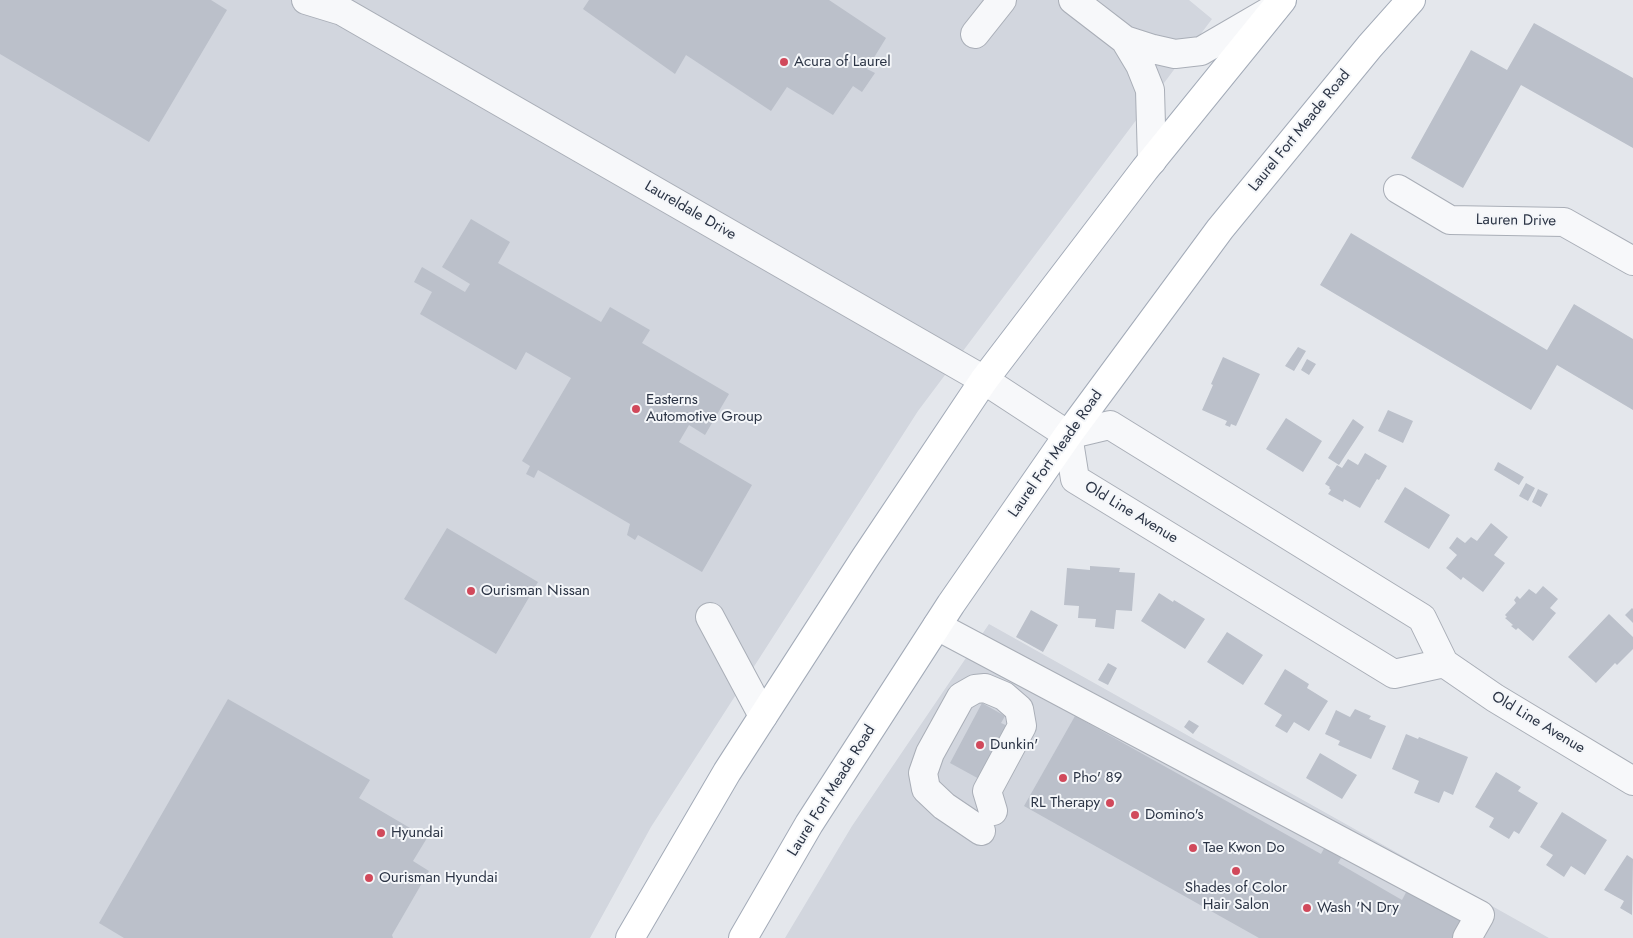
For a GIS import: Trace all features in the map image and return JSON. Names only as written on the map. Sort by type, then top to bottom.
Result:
[{"type":"main road","name":"Laurel Fort Meade Road","points":[[743,938],[809,824],[938,626],[1068,435],[1220,229],[1370,46],[1411,0]]},
{"type":"main road","points":[[630,938],[727,772],[864,558],[984,380],[1152,161],[1279,3]]},
{"type":"street","name":"Laureldale Drive","points":[[306,0],[342,11],[984,380],[1068,435]]},
{"type":"street","points":[[975,34],[1002,0]]},
{"type":"street","points":[[1073,0],[1125,40],[1175,54],[1201,51],[1279,3]]},
{"type":"street","points":[[1125,40],[1140,65],[1150,90],[1152,161]]},
{"type":"street","name":"Lauren Drive","points":[[1398,189],[1450,220],[1564,222],[1633,261]]},
{"type":"street","name":"Old Line Avenue","points":[[1444,663],[1394,674],[1075,479],[1068,435],[1110,425],[1422,618],[1444,663],[1495,698],[1631,774]]},
{"type":"street","points":[[710,618],[763,716]]},
{"type":"street","points":[[938,626],[1480,915],[1467,938]]},
{"type":"street","points":[[975,688],[984,688],[1004,696],[1019,709],[1022,726],[987,791],[987,821],[944,806],[926,789],[923,773],[930,753],[961,697],[975,688]]},
{"type":"shaded area","points":[[0,0],[1189,0],[1212,19],[918,411],[651,827],[590,938],[0,938]]},
{"type":"shaded area","points":[[989,624],[1549,938],[785,938],[852,826]]},
{"type":"building","points":[[0,0],[211,0],[227,10],[149,142],[0,54]]},
{"type":"building","name":"Acura of Laurel","points":[[589,0],[829,0],[886,38],[867,69],[875,73],[862,92],[853,86],[833,115],[787,87],[771,111],[686,55],[675,74],[583,9]]},
{"type":"building","points":[[1534,23],[1633,78],[1633,148],[1521,85],[1463,188],[1411,158],[1471,50],[1507,70]]},
{"type":"building","name":"Easterns Automotive Group","points":[[471,219],[510,242],[498,263],[601,322],[610,307],[650,330],[642,343],[729,394],[705,435],[689,425],[679,442],[752,485],[702,572],[638,535],[635,540],[627,535],[630,524],[538,470],[534,478],[526,474],[530,466],[522,461],[571,378],[526,352],[516,370],[420,314],[432,292],[414,282],[422,267],[465,292],[470,284],[442,267]]},
{"type":"building","points":[[1351,233],[1547,350],[1574,304],[1633,339],[1633,410],[1557,365],[1531,410],[1320,285]]},
{"type":"building","points":[[1298,347],[1306,351],[1294,371],[1285,366]]},
{"type":"building","points":[[1223,357],[1260,374],[1236,426],[1231,424],[1230,427],[1225,425],[1227,421],[1202,410]]},
{"type":"building","points":[[1307,359],[1316,364],[1309,375],[1301,370]]},
{"type":"building","points":[[1388,410],[1413,421],[1403,443],[1378,431]]},
{"type":"building","points":[[1286,418],[1322,441],[1303,472],[1266,449]]},
{"type":"building","points":[[1353,419],[1364,427],[1339,465],[1328,458]]},
{"type":"building","points":[[1365,453],[1387,466],[1360,508],[1344,499],[1343,502],[1328,494],[1331,490],[1325,484],[1337,465],[1342,468],[1348,459],[1358,465]]},
{"type":"building","points":[[1498,462],[1524,477],[1519,485],[1494,470]]},
{"type":"building","points":[[1526,483],[1535,488],[1528,501],[1519,496]]},
{"type":"building","points":[[1405,487],[1450,515],[1429,549],[1384,522]]},
{"type":"building","points":[[1538,489],[1548,494],[1541,507],[1532,502]]},
{"type":"building","points":[[1491,523],[1508,537],[1494,555],[1505,563],[1483,592],[1463,577],[1461,580],[1446,568],[1457,555],[1449,548],[1457,537],[1465,543],[1471,537],[1477,541]]},
{"type":"building","name":"Ourisman Nissan","points":[[447,528],[538,582],[496,654],[404,599]]},
{"type":"building","points":[[1090,566],[1120,568],[1119,572],[1135,573],[1132,611],[1116,610],[1114,629],[1095,627],[1096,619],[1078,618],[1079,606],[1064,605],[1067,568],[1090,570]]},
{"type":"building","points":[[1543,586],[1558,599],[1550,608],[1556,613],[1533,641],[1518,628],[1516,630],[1511,626],[1513,625],[1505,618],[1507,617],[1505,615],[1516,603],[1514,600],[1517,596],[1520,599],[1529,589],[1536,594]]},
{"type":"building","points":[[1159,593],[1205,619],[1185,649],[1141,621]]},
{"type":"building","points":[[1633,609],[1633,623],[1625,615]]},
{"type":"building","points":[[1031,610],[1058,625],[1043,652],[1016,637]]},
{"type":"building","points":[[1609,614],[1633,637],[1633,649],[1617,665],[1615,663],[1596,683],[1568,657]]},
{"type":"building","points":[[1227,632],[1263,655],[1243,685],[1207,662]]},
{"type":"building","points":[[1108,663],[1117,668],[1108,685],[1098,680]]},
{"type":"building","points":[[1285,669],[1309,684],[1307,688],[1328,701],[1309,731],[1294,722],[1287,733],[1275,726],[1282,715],[1264,704]]},
{"type":"building","points":[[228,699],[370,780],[359,798],[427,838],[413,861],[429,871],[392,935],[393,938],[124,938],[99,923]]},
{"type":"building","name":"Dunkin'","points":[[982,703],[1005,716],[1001,723],[1010,727],[981,780],[950,763]]},
{"type":"building","points":[[1355,709],[1371,716],[1369,719],[1386,726],[1371,759],[1338,745],[1340,741],[1325,734],[1336,710],[1350,717]]},
{"type":"building","points":[[1075,716],[1321,854],[1328,841],[1345,851],[1338,863],[1402,900],[1411,883],[1467,914],[1453,938],[1259,938],[1024,806]]},
{"type":"building","points":[[1189,720],[1199,726],[1193,734],[1184,727]]},
{"type":"building","points":[[1406,734],[1418,739],[1419,737],[1468,757],[1453,795],[1444,791],[1439,803],[1414,793],[1419,781],[1392,769]]},
{"type":"building","points":[[1320,753],[1357,775],[1342,799],[1306,778]]},
{"type":"building","points":[[1496,772],[1521,787],[1518,791],[1538,803],[1519,834],[1514,831],[1509,839],[1489,827],[1494,818],[1475,807]]},
{"type":"building","points":[[1562,812],[1607,840],[1585,875],[1571,866],[1564,877],[1546,865],[1553,855],[1540,847]]},
{"type":"building","points":[[1627,855],[1633,859],[1632,915],[1620,908],[1624,901],[1604,890]]},
{"type":"place","name":"Acura of Laurel","points":[[784,62]]},
{"type":"place","name":"Easterns Automotive Group","points":[[636,409]]},
{"type":"place","name":"Ourisman Nissan","points":[[471,591]]},
{"type":"place","name":"Dunkin'","points":[[980,745]]},
{"type":"place","name":"Pho' 89","points":[[1063,778]]},
{"type":"place","name":"RL Therapy","points":[[1110,803]]},
{"type":"place","name":"Domino's","points":[[1135,815]]},
{"type":"place","name":"Hyundai","points":[[381,833]]},
{"type":"place","name":"Tae Kwon Do","points":[[1193,848]]},
{"type":"place","name":"Shades of Color Hair Salon","points":[[1236,871]]},
{"type":"place","name":"Ourisman Hyundai","points":[[369,878]]},
{"type":"place","name":"Wash 'N Dry","points":[[1307,908]]}]
